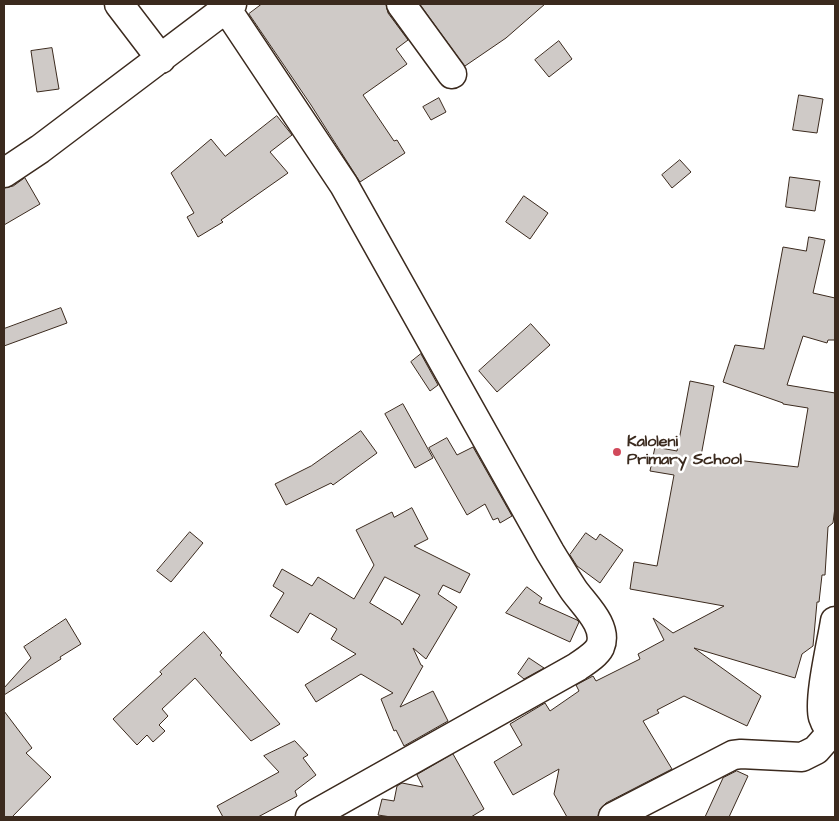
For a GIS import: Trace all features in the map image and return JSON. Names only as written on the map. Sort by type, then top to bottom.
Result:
[{"type":"street","points":[[119,4],[161,59]]},
{"type":"street","points":[[401,4],[452,74]]},
{"type":"street","points":[[4,173],[40,149],[229,6],[344,185],[550,552],[574,591],[594,616],[601,632],[600,646],[590,658],[310,817]]},
{"type":"street","points":[[613,817],[733,756],[741,754],[802,757],[816,750],[833,734],[823,716],[823,696],[835,621]]},
{"type":"building","points":[[262,4],[386,4],[388,13],[408,40],[396,49],[407,64],[363,95],[394,141],[397,140],[405,153],[360,182],[311,105],[249,14]]},
{"type":"building","points":[[420,4],[545,4],[506,38],[465,66]]},
{"type":"building","points":[[559,41],[572,59],[549,77],[535,60]]},
{"type":"building","points":[[52,48],[59,89],[37,92],[31,51]]},
{"type":"building","points":[[799,95],[823,99],[817,133],[793,130]]},
{"type":"building","points":[[439,98],[446,112],[431,120],[423,107]]},
{"type":"building","points":[[277,116],[292,135],[270,152],[288,173],[221,220],[223,222],[198,237],[187,217],[194,213],[171,173],[211,139],[225,156]]},
{"type":"building","points":[[680,160],[691,172],[672,188],[662,175]]},
{"type":"building","points":[[790,177],[820,181],[815,211],[786,207]]},
{"type":"building","points":[[25,178],[40,204],[4,225],[4,188],[13,186]]},
{"type":"building","points":[[524,196],[548,213],[530,239],[506,222]]},
{"type":"building","points":[[809,237],[825,240],[813,293],[835,298],[835,340],[828,340],[827,343],[803,336],[787,385],[835,393],[835,507],[833,523],[828,527],[825,575],[822,575],[819,602],[817,602],[813,646],[802,654],[795,678],[694,648],[761,696],[747,726],[684,696],[657,710],[659,713],[643,721],[672,769],[606,803],[600,809],[598,817],[567,817],[554,794],[559,769],[513,795],[494,762],[522,745],[510,724],[545,703],[550,711],[579,691],[576,685],[593,676],[596,681],[640,659],[638,654],[664,640],[653,618],[673,633],[724,606],[630,589],[634,562],[657,566],[674,475],[650,471],[655,447],[677,451],[690,381],[714,386],[701,456],[798,467],[808,408],[783,404],[723,382],[735,345],[764,349],[783,247],[806,251]]},
{"type":"building","points":[[61,308],[67,323],[4,346],[4,329]]},
{"type":"building","points":[[531,324],[550,345],[497,392],[479,371]]},
{"type":"building","points":[[421,354],[438,385],[430,391],[411,362]]},
{"type":"building","points":[[403,404],[433,458],[415,468],[385,414]]},
{"type":"building","points":[[361,431],[377,453],[333,485],[331,483],[286,505],[275,484],[311,466]]},
{"type":"building","points":[[447,438],[457,455],[473,447],[512,516],[500,523],[498,518],[493,520],[485,504],[467,515],[429,448]]},
{"type":"building","points":[[412,508],[428,539],[414,546],[470,574],[460,593],[443,585],[438,594],[457,607],[426,659],[413,648],[423,666],[400,707],[433,691],[448,721],[404,746],[396,730],[394,731],[381,699],[393,693],[361,674],[316,702],[305,685],[356,654],[331,639],[337,629],[310,613],[298,633],[270,616],[284,593],[273,586],[282,569],[312,586],[318,577],[354,599],[374,565],[356,530],[392,512],[394,517]],"holes":[[[385,577],[420,595],[402,625],[400,621],[370,603]]]},
{"type":"building","points":[[190,532],[203,543],[171,582],[157,571]]},
{"type":"building","points":[[586,533],[596,540],[600,534],[623,550],[600,583],[577,566],[570,555]]},
{"type":"building","points":[[527,587],[542,598],[539,603],[579,622],[570,642],[506,613]]},
{"type":"building","points":[[66,619],[81,644],[4,695],[4,688],[31,658],[24,647]]},
{"type":"building","points":[[204,632],[222,653],[220,655],[280,724],[251,741],[195,678],[162,709],[168,716],[159,725],[165,731],[153,742],[147,735],[137,745],[113,719]]},
{"type":"building","points":[[529,658],[544,668],[524,679],[518,674]]},
{"type":"building","points":[[4,711],[32,748],[26,753],[51,777],[12,817],[4,817]]},
{"type":"building","points":[[295,741],[308,755],[303,758],[316,775],[295,791],[297,796],[258,817],[223,817],[217,806],[279,772],[264,756]]},
{"type":"building","points":[[453,754],[484,809],[471,817],[391,817],[378,815],[382,799],[394,801],[397,786],[402,783],[423,787],[417,775]]},
{"type":"building","points":[[737,771],[748,776],[729,817],[705,817],[723,778]]},
{"type":"place","name":"Kaloleni Primary School","points":[[617,452]]}]
